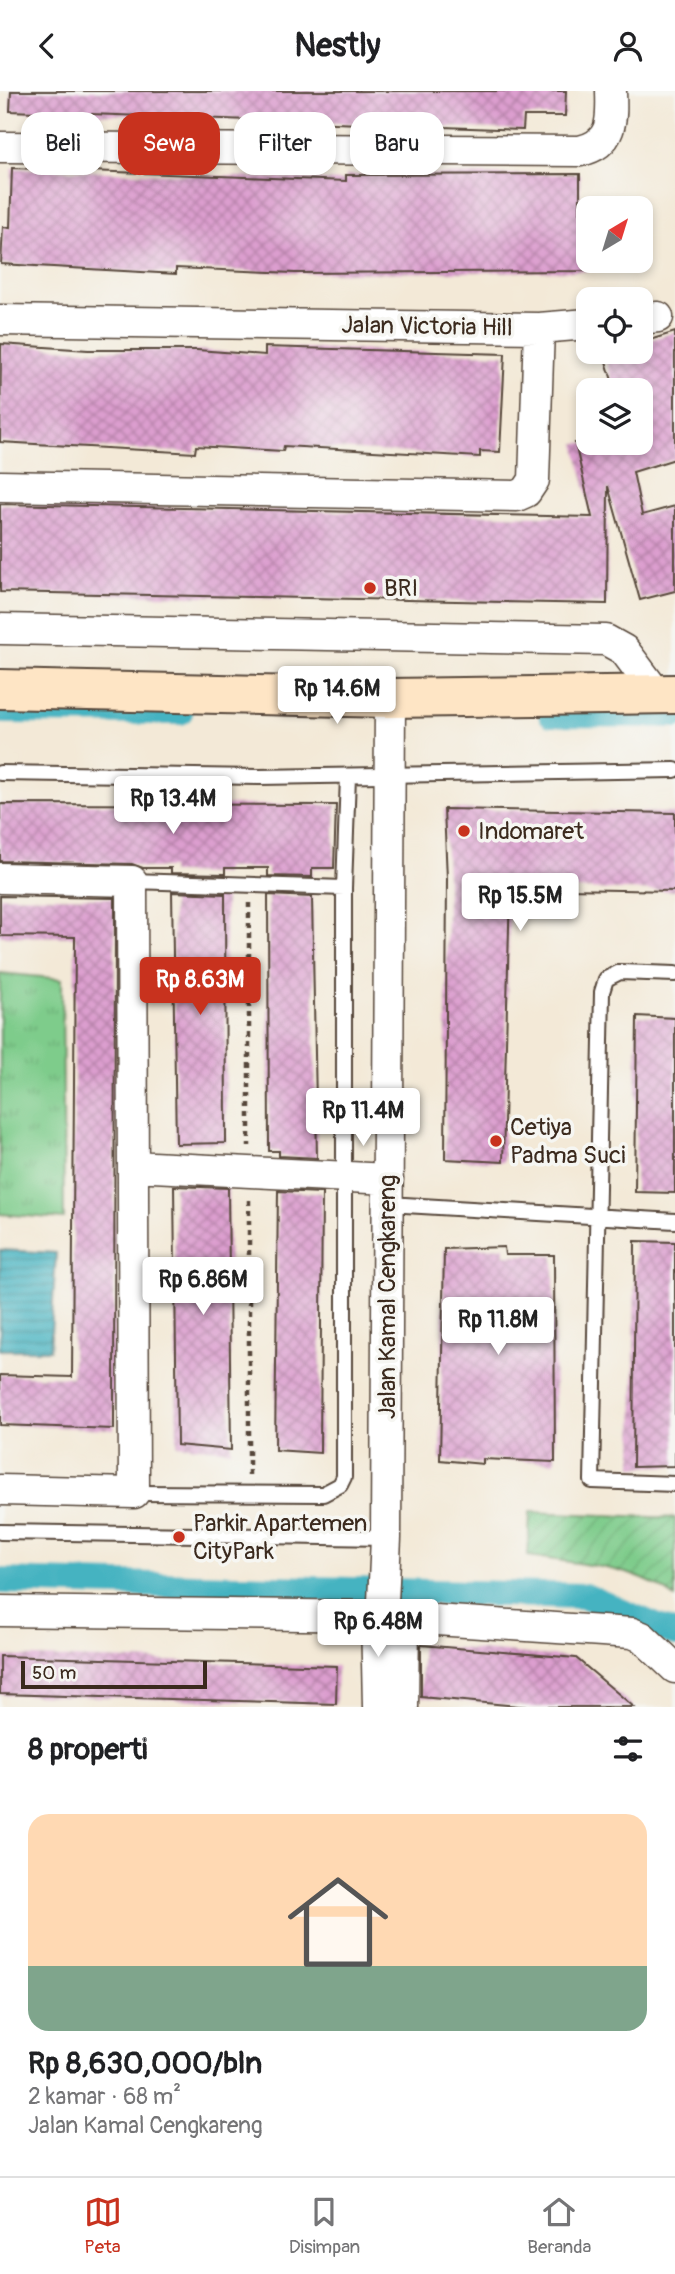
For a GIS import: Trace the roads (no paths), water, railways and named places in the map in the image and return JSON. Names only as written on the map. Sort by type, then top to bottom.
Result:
[{"type":"street","points":[[0,147],[580,151],[592,149],[603,141],[609,131],[612,121],[611,91]]},
{"type":"street","name":"Jalan Victoria Hill","points":[[0,320],[539,328],[534,480],[527,492],[517,496],[0,486]]},
{"type":"street","points":[[539,328],[576,325]]},
{"type":"street","points":[[0,629],[606,640],[624,650],[666,694]]},
{"type":"street","points":[[0,689],[390,701],[666,694]]},
{"type":"street","name":"Jalan Kamal Cengkareng","points":[[387,1608],[390,701]]},
{"type":"street","points":[[0,878],[132,881],[134,1493],[0,1490]]},
{"type":"street","points":[[133,1166],[343,1176],[388,1191]]},
{"type":"street","points":[[378,1707],[387,1608]]},
{"type":"street","points":[[387,1608],[403,1707]]},
{"type":"street","points":[[0,1611],[387,1608],[632,1633],[642,1637],[675,1668]]},
{"type":"lane","points":[[0,773],[348,776],[388,773],[675,770]]},
{"type":"lane","points":[[134,1493],[323,1494],[340,1485],[344,1468],[344,888],[348,776]]},
{"type":"lane","points":[[132,881],[344,888]]},
{"type":"lane","points":[[675,974],[620,972],[606,979],[602,992],[595,1216],[592,1481],[675,1484]]},
{"type":"lane","points":[[388,1191],[595,1216],[675,1221]]},
{"type":"lane","points":[[0,1532],[386,1547]]},
{"type":"water","points":[[0,1250],[56,1253],[50,1350],[0,1350]]},
{"type":"waterway","points":[[0,711],[180,712]]},
{"type":"waterway","points":[[551,714],[675,715]]},
{"type":"waterway","points":[[0,1581],[585,1596],[675,1634]]},
{"type":"place","name":"BRI","points":[[370,588]]},
{"type":"place","name":"Indomaret","points":[[464,831]]},
{"type":"place","name":"Cetiya Padma Suci","points":[[496,1141]]},
{"type":"place","name":"Parkir Apartemen CityPark","points":[[179,1537]]}]
